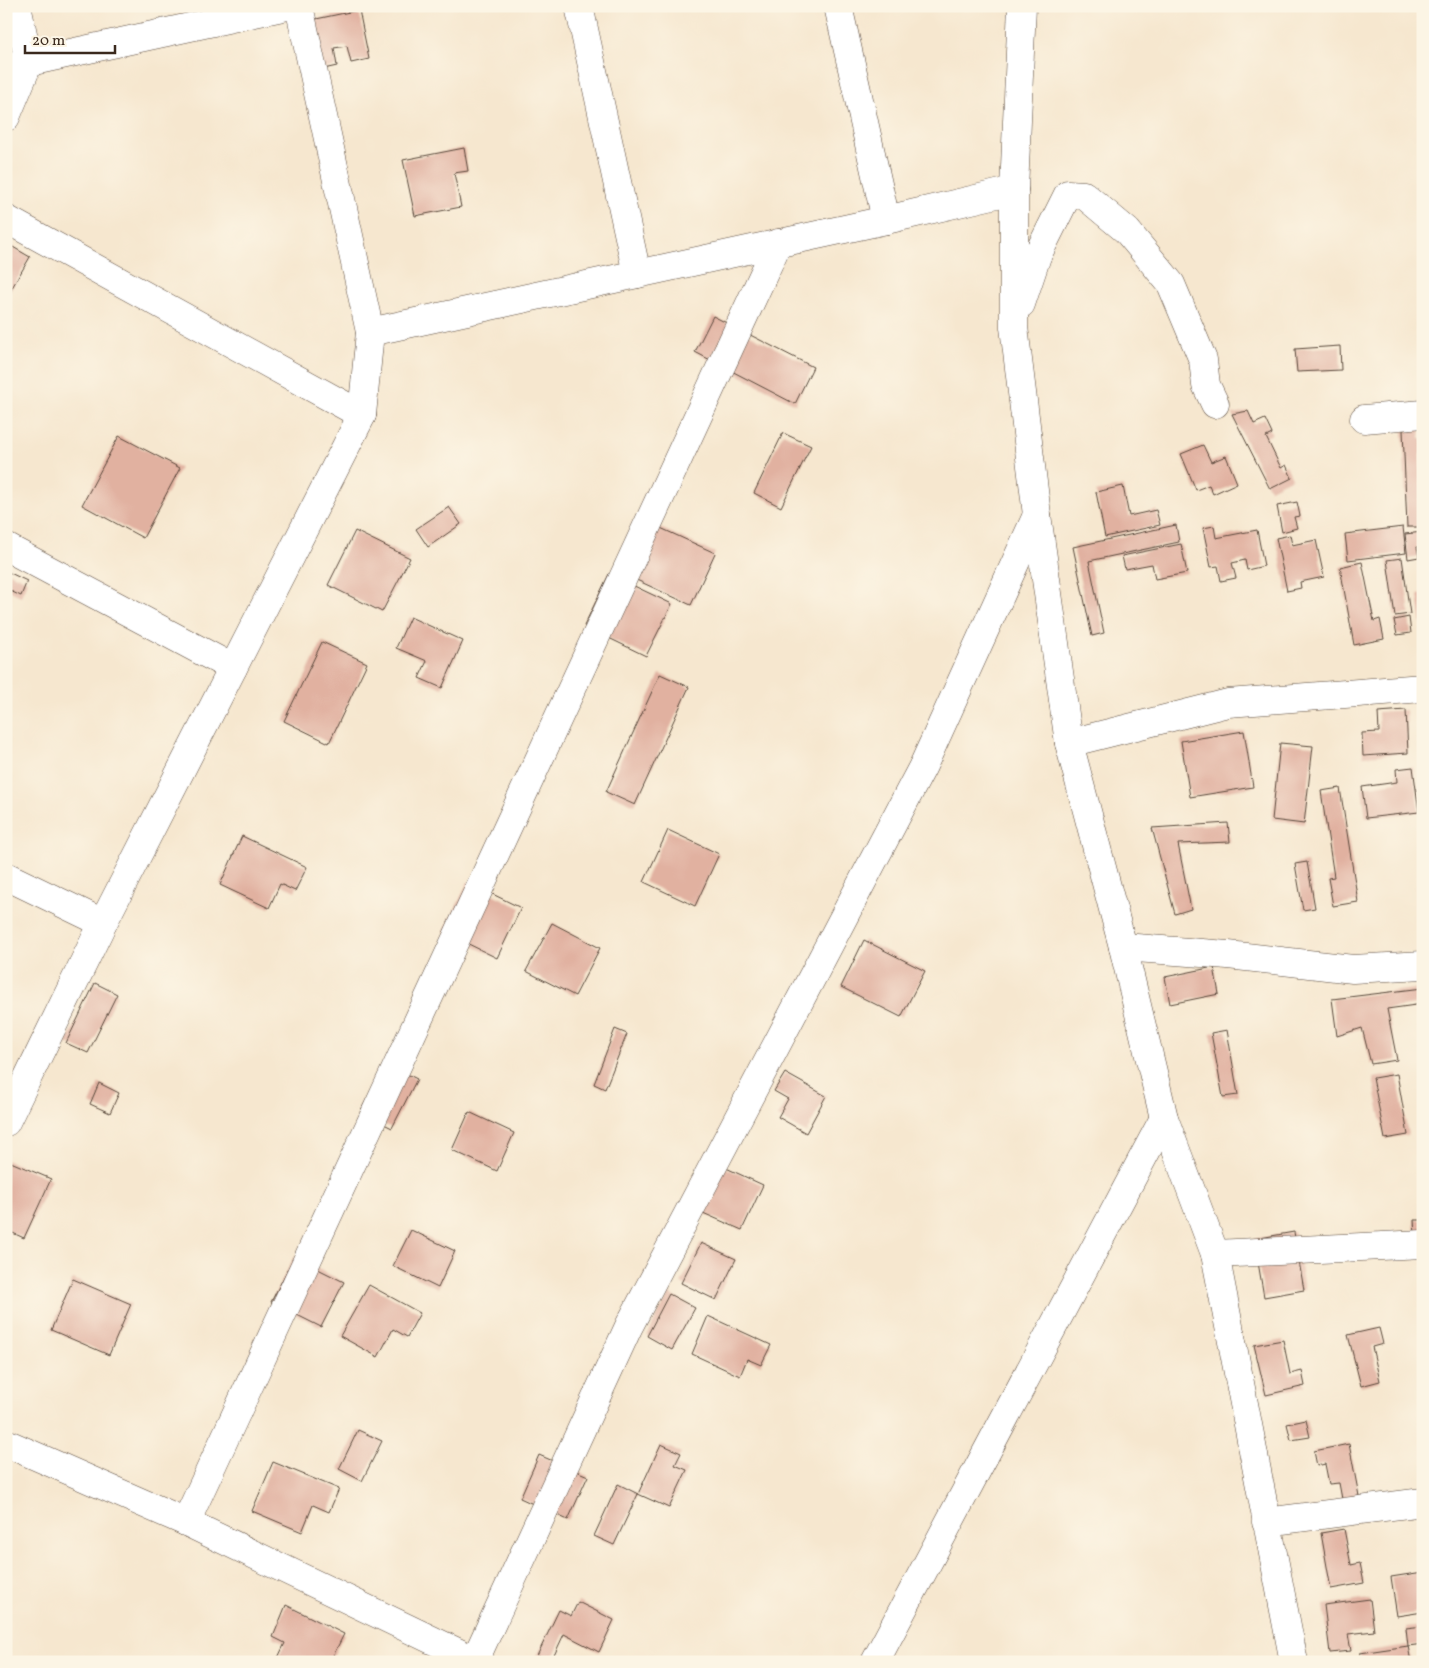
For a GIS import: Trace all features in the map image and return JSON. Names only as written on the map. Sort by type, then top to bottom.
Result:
[{"type":"street","points":[[6,117],[18,65],[17,6]]},
{"type":"street","points":[[18,65],[286,6]]},
{"type":"street","points":[[6,1122],[103,923],[362,415],[370,332],[299,6]]},
{"type":"street","points":[[579,6],[637,274]]},
{"type":"street","points":[[838,6],[886,220]]},
{"type":"street","points":[[1022,6],[1014,190],[1014,327],[1037,515],[1069,743],[1123,946],[1164,1118],[1215,1254],[1294,1662]]},
{"type":"street","points":[[370,332],[886,220],[1014,190]]},
{"type":"street","points":[[1014,327],[1037,256],[1058,212],[1068,194],[1084,195],[1127,231],[1171,284],[1203,360],[1206,386],[1215,404]]},
{"type":"street","points":[[6,219],[362,415]]},
{"type":"street","points":[[186,1522],[778,243]]},
{"type":"street","points":[[1364,419],[1423,414]]},
{"type":"street","points":[[6,1443],[186,1522],[477,1661],[629,1326],[923,766],[1037,515]]},
{"type":"street","points":[[6,547],[234,668]]},
{"type":"street","points":[[1069,743],[1228,703],[1423,688]]},
{"type":"street","points":[[6,876],[103,923]]},
{"type":"street","points":[[1123,946],[1353,969],[1423,965]]},
{"type":"street","points":[[875,1662],[1164,1118]]},
{"type":"street","points":[[1215,1254],[1423,1244]]},
{"type":"street","points":[[1266,1522],[1423,1502]]},
{"type":"building","points":[[359,10],[369,59],[351,63],[347,46],[334,48],[337,66],[306,73],[297,23]]},
{"type":"building","points":[[464,148],[468,171],[454,173],[461,207],[415,216],[403,160]]},
{"type":"building","points":[[6,243],[30,257],[6,298]]},
{"type":"building","points":[[713,316],[813,367],[795,404],[695,352]]},
{"type":"building","points":[[1340,346],[1341,370],[1297,372],[1295,349]]},
{"type":"building","points":[[1248,411],[1254,424],[1265,419],[1272,434],[1266,437],[1281,468],[1286,465],[1292,478],[1270,489],[1232,414]]},
{"type":"building","points":[[1421,427],[1420,438],[1423,438],[1423,454],[1420,454],[1423,527],[1407,527],[1403,430]]},
{"type":"building","points":[[783,433],[811,446],[781,507],[754,493]]},
{"type":"building","points":[[119,436],[180,468],[143,538],[82,505]]},
{"type":"building","points":[[1203,445],[1211,462],[1226,456],[1237,483],[1213,494],[1209,485],[1196,490],[1181,454]]},
{"type":"building","points":[[1123,486],[1129,516],[1156,510],[1160,525],[1105,537],[1096,492]]},
{"type":"building","points":[[1297,502],[1300,516],[1294,517],[1297,528],[1282,532],[1277,506]]},
{"type":"building","points":[[449,507],[461,524],[428,547],[416,529]]},
{"type":"building","points":[[654,525],[715,553],[691,605],[630,577]]},
{"type":"building","points":[[1176,525],[1179,542],[1089,561],[1104,633],[1092,636],[1073,547]]},
{"type":"building","points":[[1214,526],[1216,538],[1257,530],[1264,566],[1247,570],[1245,560],[1232,563],[1236,578],[1221,581],[1218,566],[1211,567],[1203,528]]},
{"type":"building","points":[[1403,527],[1406,553],[1348,560],[1345,534]]},
{"type":"building","points":[[355,531],[410,558],[382,612],[328,585]]},
{"type":"building","points":[[1423,532],[1423,546],[1417,547],[1419,557],[1408,559],[1405,534]]},
{"type":"building","points":[[1290,535],[1292,545],[1316,540],[1324,577],[1300,582],[1301,588],[1287,591],[1276,538]]},
{"type":"building","points":[[1181,544],[1187,573],[1155,579],[1152,564],[1125,569],[1122,556]]},
{"type":"building","points":[[1402,558],[1410,614],[1395,616],[1387,560]]},
{"type":"building","points":[[1362,562],[1374,621],[1380,619],[1384,639],[1354,645],[1340,567]]},
{"type":"building","points":[[6,571],[27,581],[21,596],[6,589]]},
{"type":"building","points":[[609,574],[672,604],[646,656],[584,626]]},
{"type":"building","points":[[1423,594],[1423,624],[1422,624],[1418,595]]},
{"type":"building","points":[[410,617],[463,641],[442,688],[419,678],[427,661],[396,648]]},
{"type":"building","points":[[1409,617],[1411,633],[1397,635],[1394,620]]},
{"type":"building","points":[[322,642],[367,663],[329,743],[284,721]]},
{"type":"building","points":[[660,674],[689,687],[635,805],[606,792]]},
{"type":"building","points":[[1406,710],[1408,753],[1363,756],[1362,733],[1379,732],[1378,712]]},
{"type":"building","points":[[1244,731],[1253,787],[1190,797],[1181,741]]},
{"type":"building","points":[[1280,743],[1313,746],[1304,824],[1272,820]]},
{"type":"building","points":[[1413,767],[1419,812],[1366,818],[1362,787],[1397,782],[1396,769]]},
{"type":"building","points":[[1340,788],[1358,902],[1333,906],[1328,878],[1334,877],[1321,791]]},
{"type":"building","points":[[1228,823],[1230,842],[1178,844],[1191,909],[1175,914],[1152,828]]},
{"type":"building","points":[[668,830],[719,854],[695,906],[644,882]]},
{"type":"building","points":[[242,836],[307,867],[295,891],[280,884],[269,908],[220,885]]},
{"type":"building","points":[[1307,862],[1315,908],[1303,910],[1295,864]]},
{"type":"building","points":[[468,882],[521,908],[497,958],[444,932]]},
{"type":"building","points":[[552,923],[600,948],[575,996],[526,971]]},
{"type":"building","points":[[864,940],[925,971],[901,1017],[841,987]]},
{"type":"building","points":[[1214,967],[1219,994],[1170,1004],[1165,977]]},
{"type":"building","points":[[95,983],[117,994],[88,1053],[66,1043]]},
{"type":"building","points":[[1423,988],[1423,1004],[1387,1009],[1397,1060],[1371,1064],[1362,1028],[1337,1036],[1332,999]]},
{"type":"building","points":[[615,1029],[627,1034],[605,1089],[594,1084]]},
{"type":"building","points":[[1227,1030],[1238,1095],[1223,1097],[1211,1033]]},
{"type":"building","points":[[385,1063],[417,1079],[392,1128],[360,1112]]},
{"type":"building","points":[[785,1073],[826,1096],[806,1133],[778,1117],[788,1099],[774,1091]]},
{"type":"building","points":[[1397,1074],[1408,1135],[1385,1139],[1373,1078]]},
{"type":"building","points":[[99,1083],[119,1093],[110,1113],[90,1104]]},
{"type":"building","points":[[469,1112],[514,1133],[497,1171],[452,1150]]},
{"type":"building","points":[[6,1160],[51,1179],[24,1238],[6,1230]]},
{"type":"building","points":[[724,1167],[763,1185],[742,1230],[703,1213]]},
{"type":"building","points":[[1414,1220],[1423,1220],[1423,1250],[1416,1251]]},
{"type":"building","points":[[411,1230],[455,1251],[438,1288],[393,1266]]},
{"type":"building","points":[[1294,1232],[1304,1290],[1264,1297],[1254,1239]]},
{"type":"building","points":[[701,1243],[736,1259],[716,1300],[681,1283]]},
{"type":"building","points":[[294,1257],[344,1282],[321,1327],[271,1302]]},
{"type":"building","points":[[73,1279],[131,1304],[109,1355],[51,1330]]},
{"type":"building","points":[[369,1285],[420,1313],[407,1337],[393,1329],[378,1357],[340,1336]]},
{"type":"building","points":[[669,1294],[695,1308],[672,1350],[647,1336]]},
{"type":"building","points":[[708,1316],[771,1345],[761,1365],[747,1359],[740,1376],[692,1354]]},
{"type":"building","points":[[1379,1328],[1383,1344],[1372,1347],[1380,1381],[1361,1386],[1348,1335]]},
{"type":"building","points":[[1283,1340],[1290,1374],[1302,1371],[1305,1386],[1266,1395],[1254,1345]]},
{"type":"building","points":[[1306,1420],[1310,1437],[1291,1440],[1287,1424]]},
{"type":"building","points":[[358,1430],[382,1441],[362,1481],[339,1469]]},
{"type":"building","points":[[661,1444],[681,1453],[675,1465],[687,1470],[669,1508],[638,1494]]},
{"type":"building","points":[[1349,1444],[1359,1496],[1342,1499],[1339,1483],[1329,1484],[1325,1464],[1317,1466],[1314,1451]]},
{"type":"building","points":[[539,1455],[588,1476],[568,1520],[520,1498]]},
{"type":"building","points":[[273,1462],[339,1489],[329,1512],[313,1505],[302,1532],[252,1511]]},
{"type":"building","points":[[618,1484],[638,1494],[614,1545],[594,1536]]},
{"type":"building","points":[[1344,1529],[1351,1565],[1360,1563],[1364,1583],[1331,1589],[1321,1533]]},
{"type":"building","points":[[1423,1572],[1423,1612],[1397,1616],[1391,1577]]},
{"type":"building","points":[[1370,1599],[1374,1631],[1348,1634],[1351,1651],[1330,1653],[1324,1605]]},
{"type":"building","points":[[578,1602],[614,1620],[599,1652],[564,1634],[551,1662],[537,1656],[559,1610],[571,1616]]},
{"type":"building","points":[[286,1605],[344,1634],[330,1662],[276,1662],[285,1643],[273,1637]]},
{"type":"building","points":[[1423,1626],[1423,1644],[1408,1646],[1406,1628]]},
{"type":"building","points":[[1408,1646],[1411,1662],[1361,1662],[1360,1653]]}]
